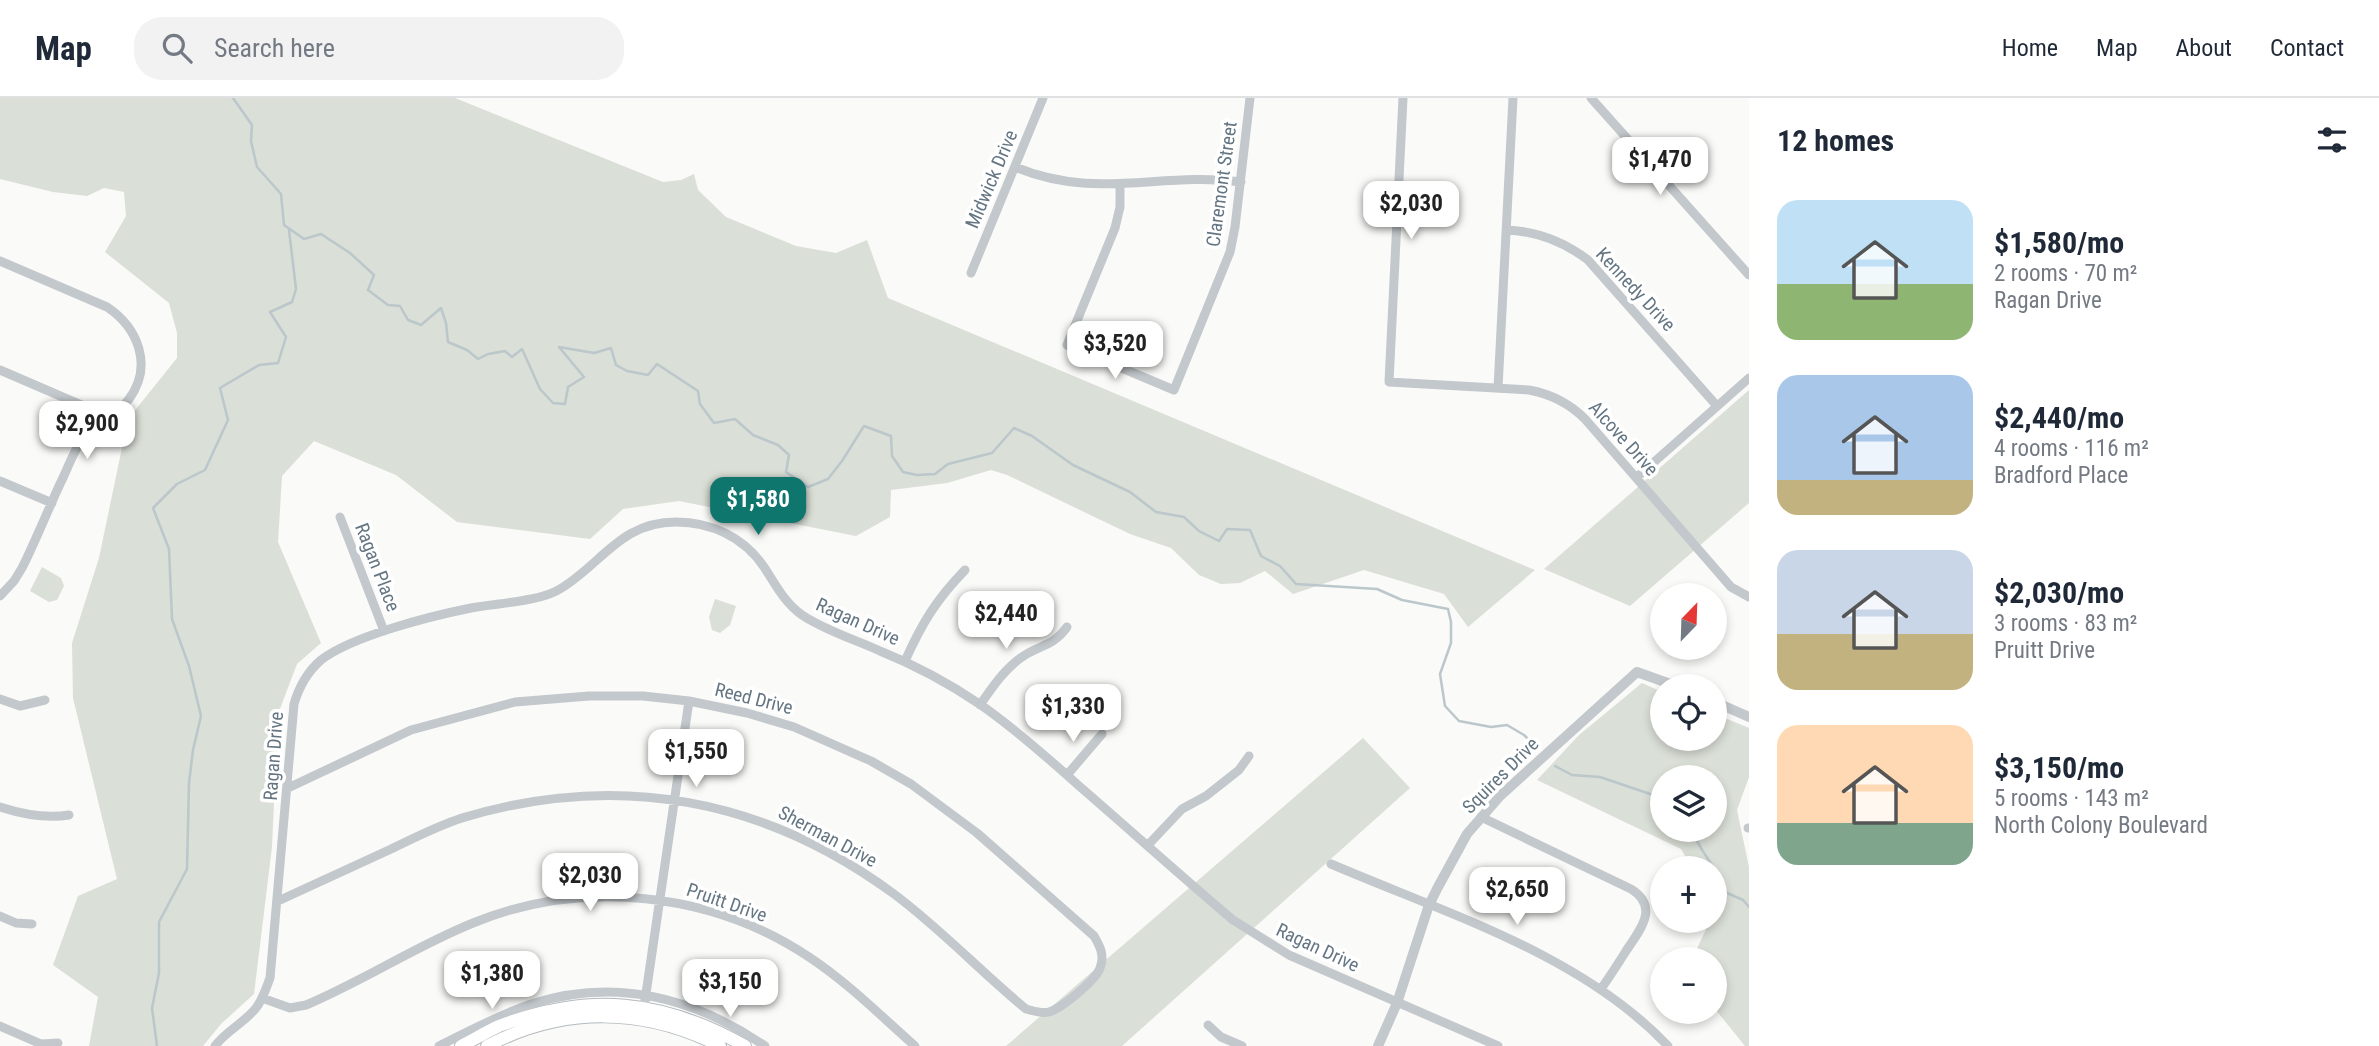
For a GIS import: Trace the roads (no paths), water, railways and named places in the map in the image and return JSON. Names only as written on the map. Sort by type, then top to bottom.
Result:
[{"type":"main road","points":[[461,1046],[496,1027],[533,1014],[612,1004],[675,1014],[712,1028],[745,1046]]},
{"type":"main road","points":[[487,1046],[536,1025],[566,1018],[618,1016],[643,1007]]},
{"type":"main road","points":[[643,1007],[673,1026],[720,1046]]},
{"type":"street","name":"Midwick Drive","points":[[971,273],[1043,98]]},
{"type":"street","name":"Claremont Street","points":[[1120,184],[1120,207],[1115,228],[1067,345],[1174,390],[1228,259],[1235,227],[1250,98]]},
{"type":"street","name":"Alcove Drive","points":[[1403,98],[1389,382],[1532,390],[1565,402],[1583,417],[1731,587],[1749,597]]},
{"type":"street","points":[[1498,388],[1513,98]]},
{"type":"street","points":[[1591,98],[1749,275]]},
{"type":"street","points":[[1015,167],[1069,183],[1120,184],[1216,179],[1241,181]]},
{"type":"street","name":"Kennedy Drive","points":[[1506,230],[1528,232],[1548,238],[1588,260],[1717,406]]},
{"type":"street","points":[[0,261],[120,315],[131,329],[140,351],[139,375],[129,399],[97,425],[79,445],[22,568],[1,593]]},
{"type":"street","points":[[0,370],[109,417]]},
{"type":"street","points":[[1636,478],[1749,378]]},
{"type":"street","points":[[0,481],[52,503]]},
{"type":"street","name":"Ragan Place","points":[[340,517],[384,631]]},
{"type":"street","name":"Ragan Drive","points":[[215,1046],[254,1010],[262,998],[273,960],[295,704],[303,681],[320,661],[334,651],[384,631],[451,612],[553,593],[580,575],[622,537],[654,526],[678,522],[707,526],[734,537],[750,550],[764,567],[783,599],[816,625],[905,661],[980,705],[1067,775],[1233,920],[1262,940],[1289,955],[1498,1046]]},
{"type":"street","points":[[905,661],[941,594],[965,570]]},
{"type":"street","points":[[980,705],[1011,665],[1027,653],[1057,640],[1067,627]]},
{"type":"street","name":"Squires Drive","points":[[1378,1046],[1397,1003],[1429,905],[1451,860],[1481,817],[1518,779],[1637,672],[1650,677]]},
{"type":"street","name":"Reed Drive","points":[[288,788],[411,730],[515,702],[589,696],[643,696],[689,701],[747,713],[836,743],[911,783],[946,808],[1094,936],[1101,948],[1100,969],[1079,990]]},
{"type":"street","points":[[0,698],[20,706],[45,700]]},
{"type":"street","points":[[643,1007],[689,701]]},
{"type":"street","points":[[1727,707],[1749,716]]},
{"type":"street","points":[[1067,775],[1102,734]]},
{"type":"street","points":[[1148,845],[1182,809],[1206,796],[1240,770],[1249,756]]},
{"type":"street","name":"Sherman Drive","points":[[278,901],[424,833],[459,819],[500,808],[539,800],[581,796],[620,795],[675,801],[757,818],[846,861],[896,895],[1026,1009],[1049,1012],[1061,1006],[1079,990]]},
{"type":"street","points":[[0,807],[20,813],[56,817],[69,815]]},
{"type":"street","points":[[1481,817],[1631,889],[1642,898],[1645,905],[1644,924],[1601,989]]},
{"type":"street","points":[[1331,864],[1546,956],[1601,989],[1668,1046]]},
{"type":"street","name":"Pruitt Drive","points":[[262,998],[290,1008],[306,1005],[474,923],[547,901],[601,897],[660,899],[708,910],[746,923],[783,941],[810,957],[845,984],[915,1046]]},
{"type":"street","points":[[0,916],[16,923],[32,924]]},
{"type":"street","points":[[439,1046],[502,1015],[534,1004],[572,995],[613,993],[643,1007],[695,1007],[731,1024],[765,1046]]},
{"type":"street","points":[[1208,1025],[1221,1037],[1242,1046]]},
{"type":"street","points":[[0,1026],[41,1044],[58,1043]]},
{"type":"waterway","points":[[233,98],[252,125],[251,141],[257,167],[281,194],[284,225],[304,239],[321,234],[350,253],[374,275],[368,290],[388,305],[400,306],[408,320],[421,325],[441,308],[448,342],[467,350],[478,359],[505,351],[512,357],[522,349],[540,389],[553,403],[565,404],[568,387],[584,377],[559,347],[594,353],[611,348],[616,365],[627,371],[648,375],[657,364],[698,391],[700,404],[714,423],[735,419],[753,435],[778,445],[789,455],[786,472],[808,487],[828,479],[864,426],[891,436],[892,456],[903,472],[917,475],[935,474],[948,464],[992,453],[1014,428],[1032,436],[1073,465],[1130,492],[1156,512],[1184,517],[1199,531],[1219,541],[1227,529],[1250,530],[1261,556],[1280,566],[1296,584],[1377,589],[1402,600],[1448,609],[1451,643],[1440,674],[1445,706],[1459,721],[1491,727],[1507,725],[1534,745]]},
{"type":"waterway","points":[[157,1046],[152,1008],[159,973],[159,922],[187,869],[189,783],[201,716],[189,666],[172,619],[169,549],[153,508],[177,484],[205,470],[228,420],[220,388],[259,365],[278,363],[286,337],[270,312],[292,302],[296,289],[289,230]]},
{"type":"waterway","points":[[1555,766],[1572,775],[1600,777],[1650,794]]},
{"type":"waterway","points":[[1698,842],[1718,874],[1725,892],[1743,900],[1749,907]]}]
